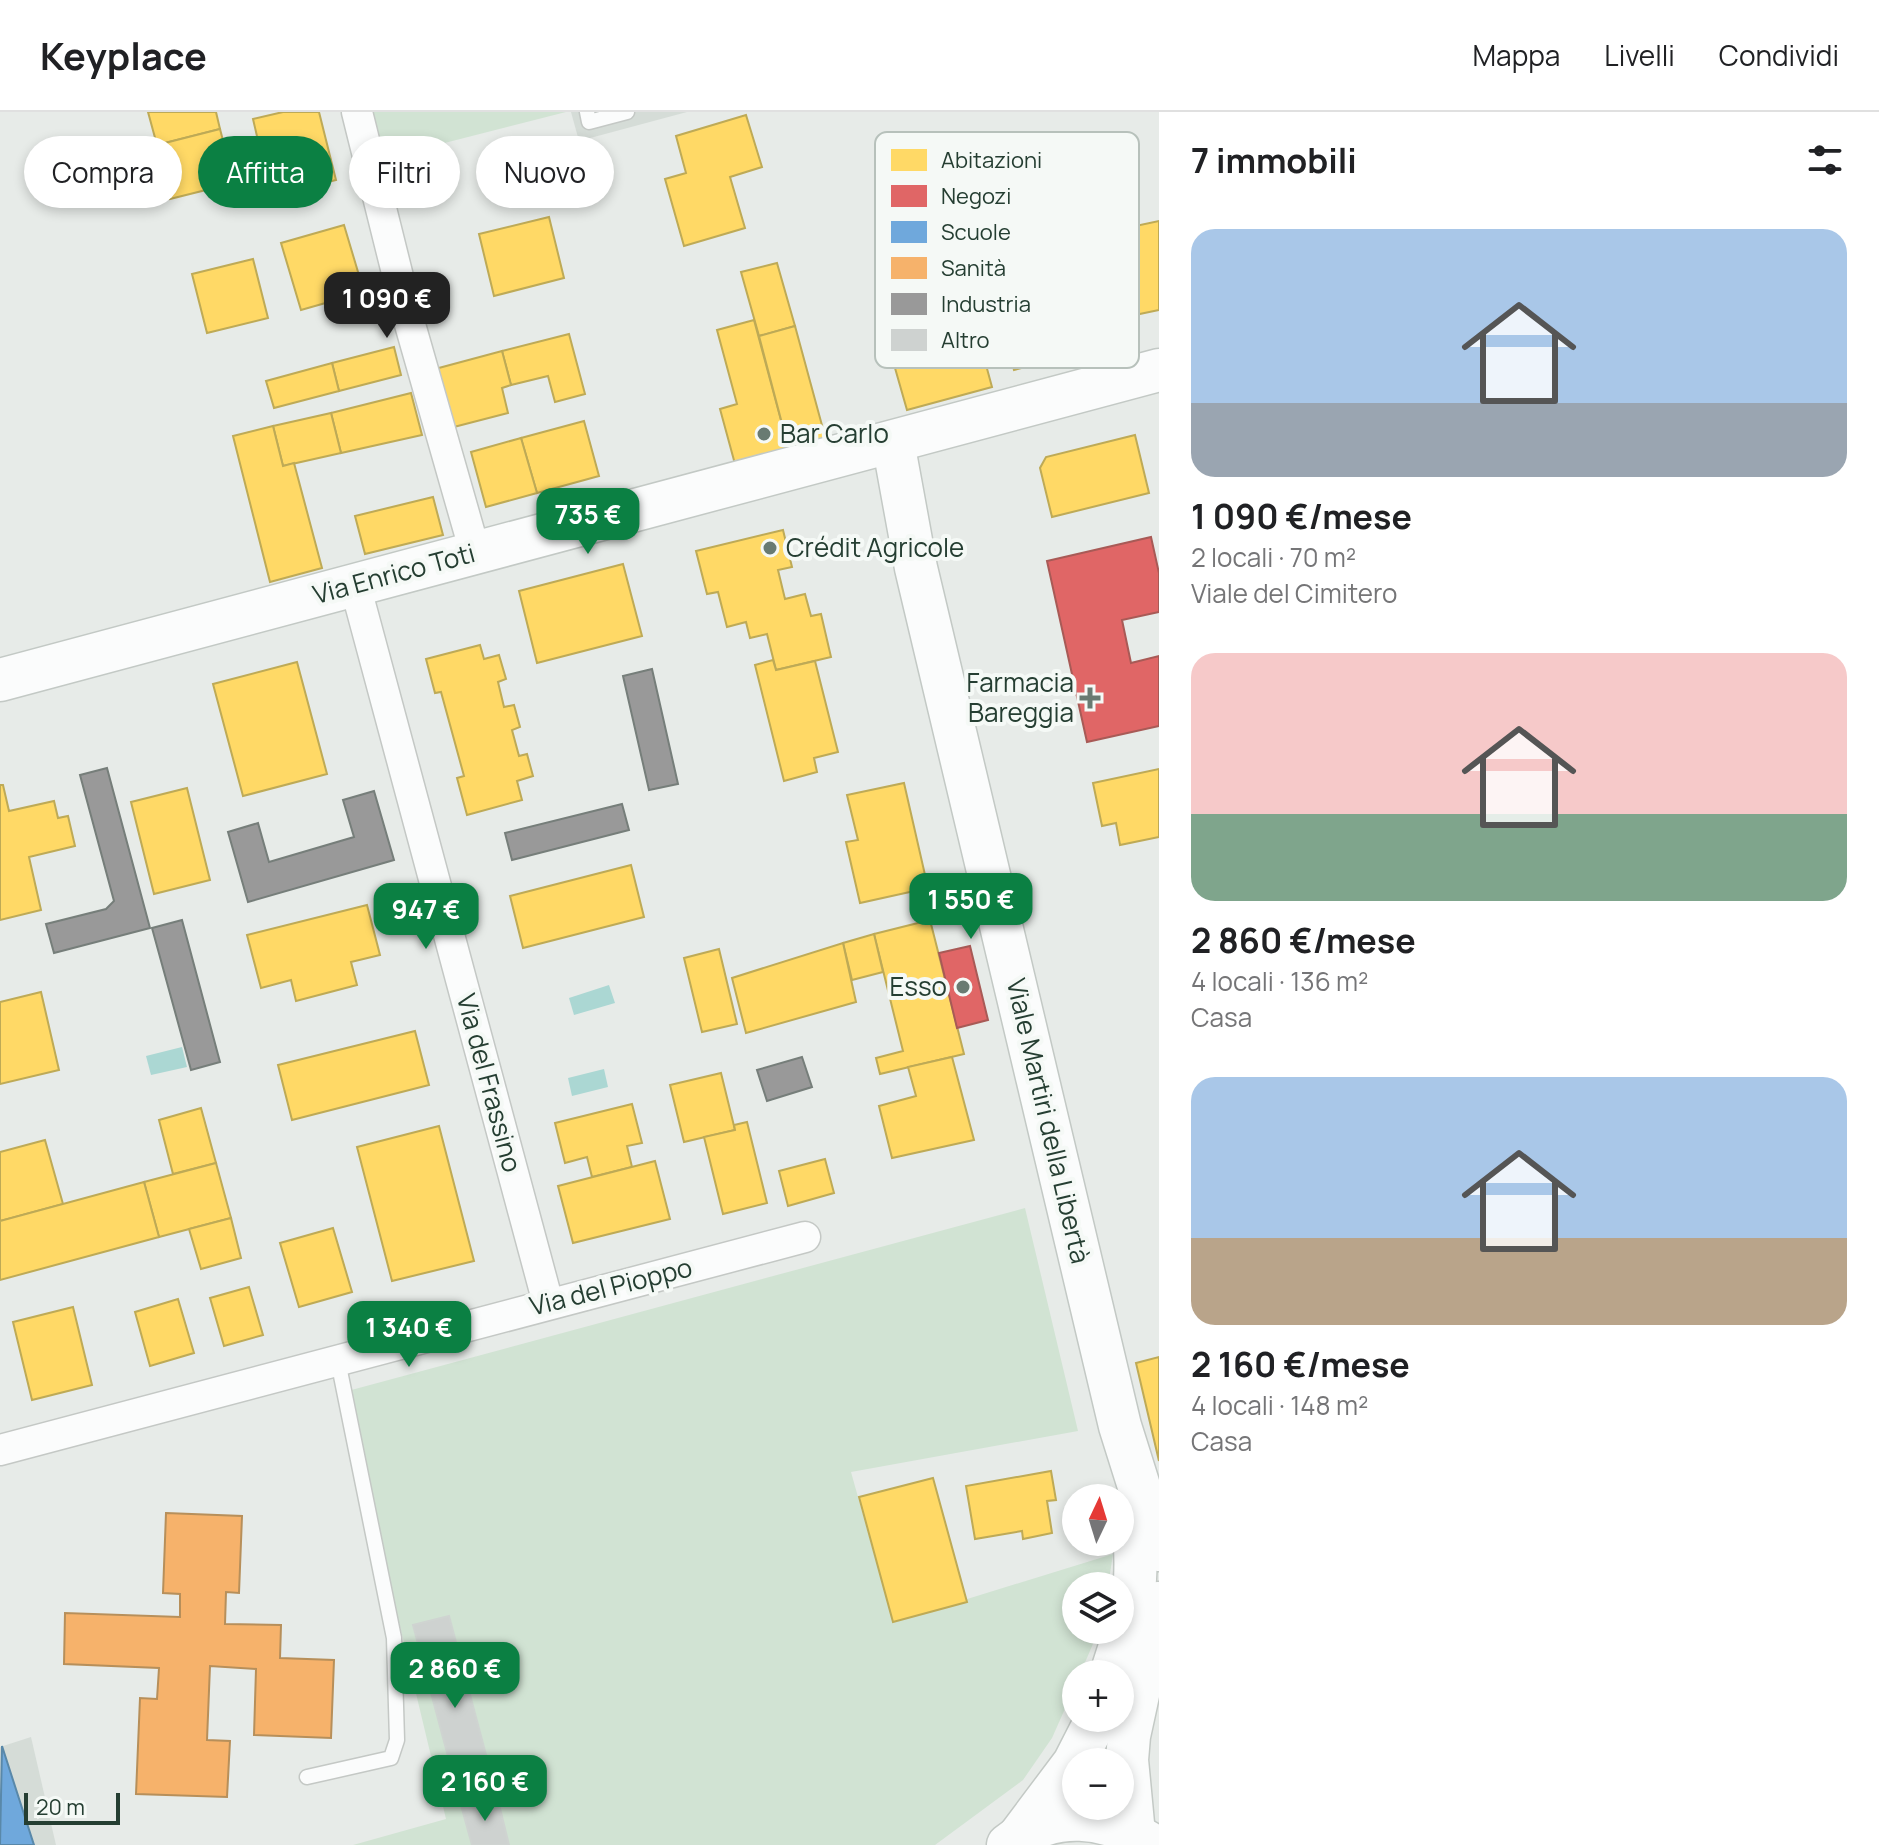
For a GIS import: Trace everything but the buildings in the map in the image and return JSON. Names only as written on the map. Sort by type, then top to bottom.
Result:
[{"type":"street","points":[[357,112],[409,321],[475,552]]},
{"type":"street","name":"Via Enrico Toti","points":[[0,680],[1159,370]]},
{"type":"street","name":"Viale Martiri della Libertà","points":[[893,442],[916,568],[1120,1426],[1159,1550]]},
{"type":"street","name":"Via del Frassino","points":[[355,585],[548,1303]]},
{"type":"street","name":"Via del Pioppo","points":[[1,1445],[338,1361],[805,1237]]},
{"type":"street","name":"Viale Martiri della Libertà","points":[[1116,1660],[1135,1605],[1139,1566],[1120,1426]]},
{"type":"street","points":[[1148,1842],[1127,1760],[1129,1736],[1159,1598]]},
{"type":"street","points":[[1014,1840],[1074,1763],[1090,1732]]},
{"type":"street","points":[[1014,1840],[1066,1819],[1095,1819],[1119,1825],[1148,1842]]},
{"type":"lane","points":[[587,112],[589,122],[627,112]]},
{"type":"lane","points":[[307,1777],[391,1758],[397,1740],[394,1638],[338,1361]]},
{"type":"shaded area","points":[[571,112],[687,112],[598,136],[578,136]]},
{"type":"shaded area","points":[[31,1737],[56,1845],[0,1845],[0,1747]]},
{"type":"green space","points":[[371,112],[566,112],[460,139],[460,136],[377,136]]},
{"type":"green space","points":[[1025,1208],[1078,1431],[851,1472],[893,1622],[1113,1556],[1110,1572],[1062,1572],[1062,1644],[1093,1644],[1086,1660],[1062,1660],[1062,1716],[1052,1738],[1023,1780],[935,1845],[353,1845],[446,1819],[344,1392]]},
{"type":"water","points":[[609,985],[615,1003],[574,1015],[569,998]]},
{"type":"water","points":[[182,1047],[187,1067],[151,1075],[146,1056]]},
{"type":"water","points":[[604,1069],[608,1087],[572,1096],[568,1078]]},
{"type":"place","name":"Bar Carlo","points":[[764,434]]},
{"type":"place","name":"Crédit Agricole","points":[[770,548]]},
{"type":"place","name":"Farmacia Bareggia","points":[[1090,698]]},
{"type":"place","name":"Esso","points":[[963,987]]}]
